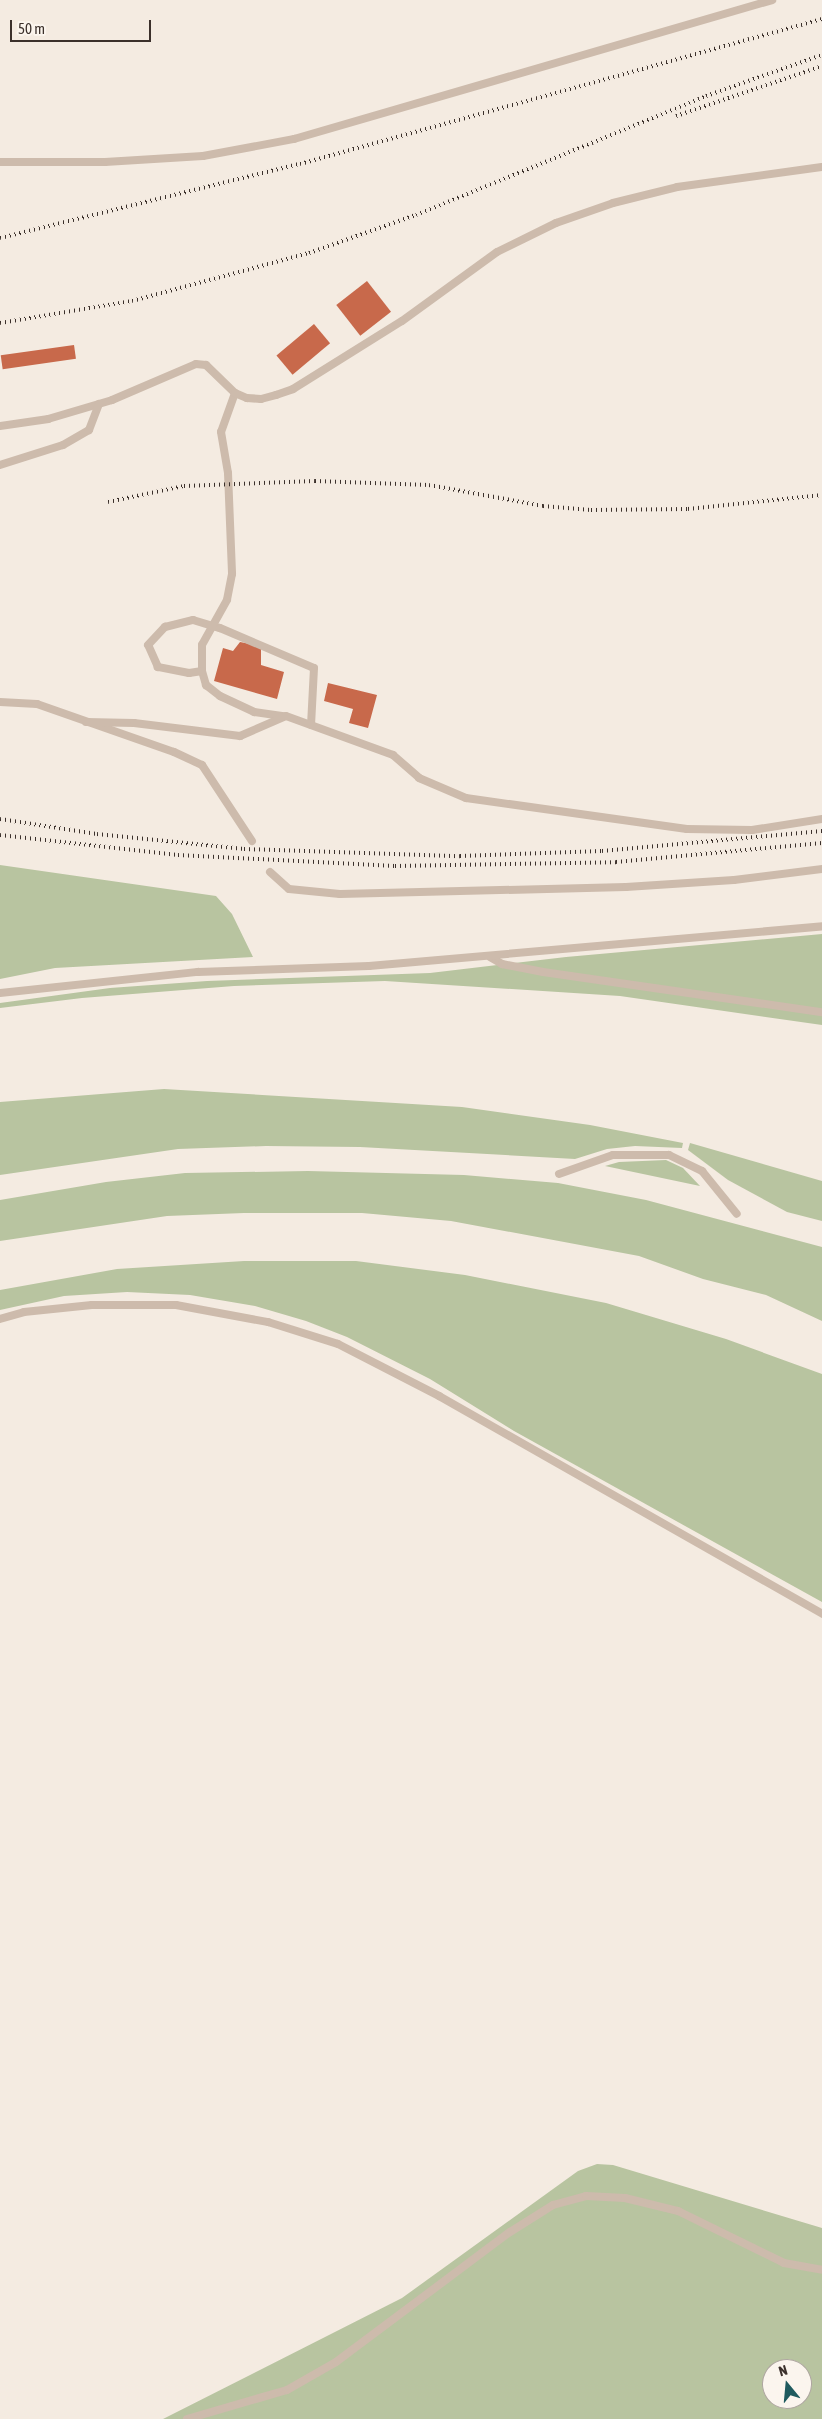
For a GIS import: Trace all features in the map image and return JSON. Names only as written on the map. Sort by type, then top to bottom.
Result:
[{"type":"lane","points":[[0,162],[105,162],[204,156],[294,139],[772,0]]},
{"type":"lane","points":[[0,426],[48,419],[100,404],[196,364],[206,365],[235,393],[262,399],[293,389],[402,321],[497,252],[556,223],[613,203],[676,187],[822,167]]},
{"type":"lane","points":[[235,393],[221,432],[228,473],[232,574],[227,600],[202,645],[202,671],[206,685],[220,696],[254,712],[286,716],[393,755],[419,778],[466,798],[687,828],[752,830],[822,819]]},
{"type":"lane","points":[[0,464],[63,445],[89,430],[100,404]]},
{"type":"lane","points":[[202,671],[189,673],[158,667],[148,645],[165,627],[193,620],[213,626],[314,668],[312,725]]},
{"type":"lane","points":[[0,702],[37,704],[174,752],[202,765],[252,841]]},
{"type":"lane","points":[[86,722],[134,723],[240,736],[286,716]]},
{"type":"lane","points":[[270,872],[289,889],[340,894],[626,886],[734,880],[822,869]]},
{"type":"lane","points":[[0,993],[198,972],[369,966],[490,957],[822,926]]},
{"type":"lane","points":[[490,957],[502,964],[544,972],[822,1012]]},
{"type":"lane","points":[[559,1174],[613,1155],[669,1155],[702,1171],[737,1214]]},
{"type":"lane","points":[[0,1319],[24,1312],[92,1305],[176,1305],[268,1322],[338,1344],[439,1396],[822,1614]]},
{"type":"lane","points":[[187,2419],[287,2390],[336,2362],[510,2232],[554,2205],[586,2196],[625,2198],[678,2211],[784,2263],[822,2270]]},
{"type":"green space","points":[[0,865],[216,896],[232,914],[253,957],[55,968],[0,979]]},
{"type":"green space","points":[[822,934],[822,1025],[620,996],[385,981],[234,986],[82,998],[0,1008],[0,1003],[110,988],[207,981],[430,973],[566,957]]},
{"type":"green space","points":[[164,1089],[462,1107],[590,1125],[683,1143],[682,1148],[635,1146],[607,1149],[575,1159],[360,1147],[266,1146],[178,1149],[0,1175],[0,1102]]},
{"type":"green space","points":[[690,1143],[822,1181],[822,1221],[787,1212],[728,1180],[688,1150]]},
{"type":"green space","points":[[666,1160],[683,1168],[700,1186],[605,1166],[619,1162]]},
{"type":"green space","points":[[308,1171],[464,1175],[558,1183],[646,1200],[822,1247],[822,1321],[766,1295],[703,1279],[639,1256],[451,1221],[362,1213],[244,1213],[167,1216],[0,1241],[0,1200],[106,1182],[185,1173]]},
{"type":"green space","points":[[244,1261],[356,1261],[465,1275],[606,1303],[726,1339],[822,1374],[822,1602],[514,1431],[430,1379],[347,1337],[306,1321],[255,1306],[190,1295],[127,1292],[64,1296],[0,1310],[0,1290],[117,1269]]},
{"type":"green space","points":[[597,2164],[613,2165],[822,2228],[822,2419],[163,2419],[402,2298],[578,2171]]},
{"type":"building","points":[[367,281],[391,312],[360,336],[336,305]]},
{"type":"building","points":[[314,324],[330,343],[293,375],[276,355]]},
{"type":"building","points":[[74,345],[76,359],[3,369],[1,355]]},
{"type":"building","points":[[240,642],[261,646],[261,665],[284,672],[277,699],[214,681],[223,648],[233,651]]},
{"type":"building","points":[[328,683],[377,695],[368,728],[349,723],[353,709],[324,701]]},
{"type":"railway","points":[[0,238],[300,164],[822,19]]},
{"type":"railway","points":[[0,323],[132,301],[309,253],[416,215],[706,96],[822,55]]},
{"type":"railway","points":[[676,116],[822,66]]},
{"type":"railway","points":[[108,502],[184,486],[315,481],[429,485],[543,506],[591,510],[688,509],[822,495]]},
{"type":"railway","points":[[0,819],[97,834],[244,849],[460,856],[602,851],[822,831]]},
{"type":"railway","points":[[0,835],[178,855],[395,866],[616,862],[822,843]]}]
